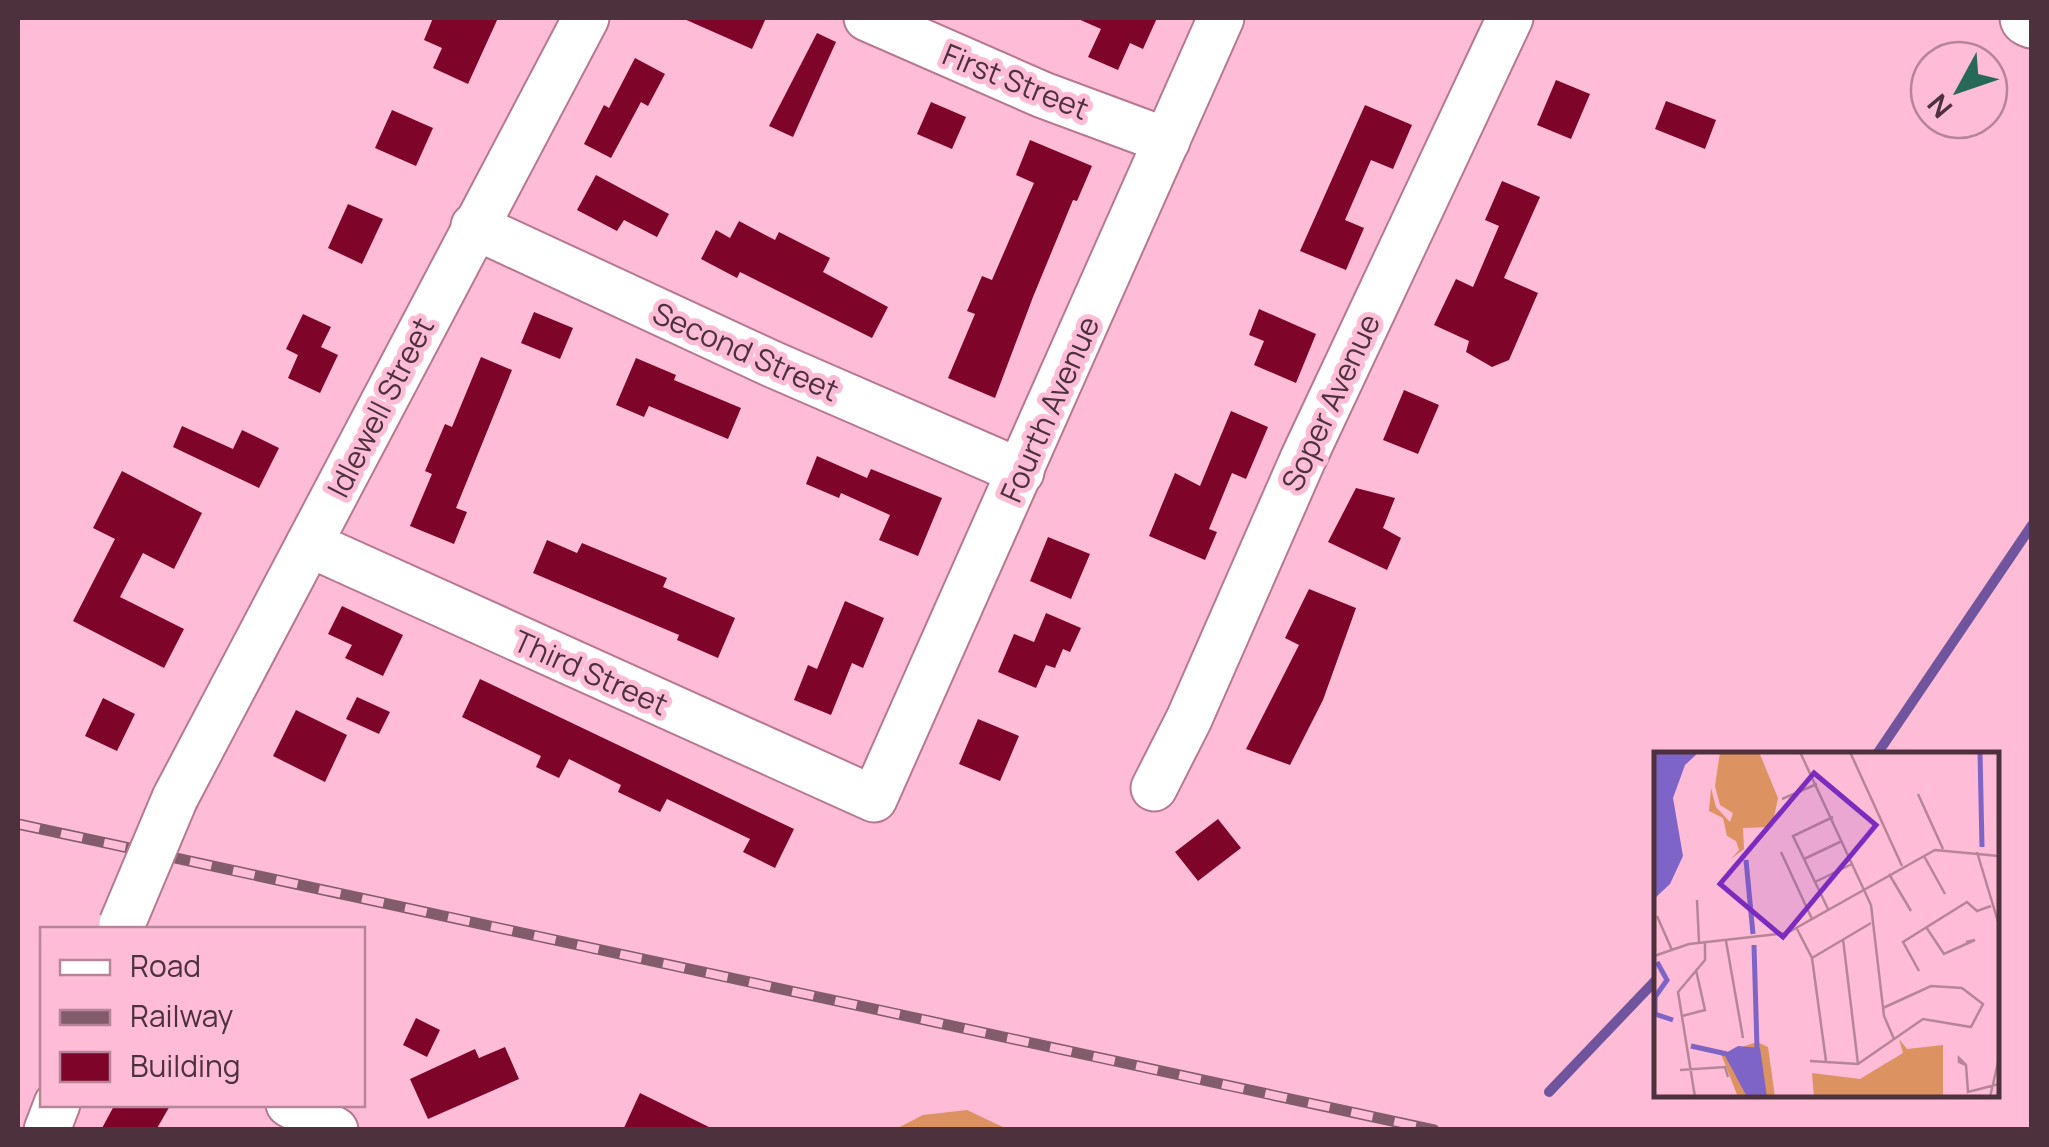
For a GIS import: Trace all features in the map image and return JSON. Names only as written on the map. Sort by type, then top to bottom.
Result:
[{"type":"street","name":"Idlewell Street","points":[[121,927],[175,798],[586,18]]},
{"type":"street","name":"First Street","points":[[867,18],[1044,95],[1166,142]]},
{"type":"street","name":"Fourth Avenue","points":[[874,799],[1222,18]]},
{"type":"street","name":"Soper Avenue","points":[[1154,788],[1189,719],[1302,458],[1510,18]]},
{"type":"street","name":"Second Street","points":[[474,226],[772,364],[1021,472]]},
{"type":"street","name":"Third Street","points":[[309,544],[874,799]]},
{"type":"street","points":[[294,1107],[335,1130]]},
{"type":"shaded area","points":[[967,1110],[1007,1129],[896,1129],[923,1115]]},
{"type":"building","points":[[433,18],[498,18],[468,84],[433,68],[442,48],[424,40]]},
{"type":"building","points":[[682,18],[766,18],[752,49]]},
{"type":"building","points":[[1076,18],[1157,18],[1143,49],[1130,43],[1118,70],[1088,57],[1101,29]]},
{"type":"building","points":[[817,33],[836,42],[793,137],[769,126]]},
{"type":"building","points":[[635,58],[665,74],[648,106],[641,102],[611,158],[584,144],[604,105],[609,108]]},
{"type":"building","points":[[1556,80],[1590,94],[1571,139],[1537,125]]},
{"type":"building","points":[[1666,101],[1716,120],[1705,149],[1655,129]]},
{"type":"building","points":[[931,102],[966,117],[952,149],[917,134]]},
{"type":"building","points":[[1365,105],[1412,125],[1393,169],[1371,160],[1345,220],[1364,228],[1346,270],[1300,251]]},
{"type":"building","points":[[392,110],[433,128],[416,166],[375,148]]},
{"type":"building","points":[[1030,140],[1092,166],[1077,201],[1073,200],[995,398],[948,378],[975,314],[967,311],[982,276],[992,280],[1034,183],[1016,175]]},
{"type":"building","points":[[596,175],[669,214],[657,237],[624,220],[617,231],[577,210]]},
{"type":"building","points":[[1502,181],[1540,197],[1504,278],[1538,293],[1509,360],[1492,367],[1466,352],[1469,341],[1434,325],[1456,279],[1473,287],[1499,226],[1485,220]]},
{"type":"building","points":[[348,204],[383,219],[362,264],[328,248]]},
{"type":"building","points":[[739,221],[775,240],[779,232],[830,258],[823,272],[888,307],[872,338],[740,272],[737,278],[701,259],[716,230],[730,238]]},
{"type":"building","points":[[1259,309],[1316,334],[1296,383],[1254,365],[1264,341],[1249,335]]},
{"type":"building","points":[[534,312],[573,328],[560,359],[521,343]]},
{"type":"building","points":[[303,314],[331,327],[321,347],[338,355],[320,393],[288,378],[298,355],[286,349]]},
{"type":"building","points":[[481,357],[512,370],[456,508],[467,512],[454,544],[410,526],[432,474],[425,471],[445,424],[452,427]]},
{"type":"building","points":[[636,358],[676,375],[674,380],[741,408],[728,439],[649,406],[644,417],[616,405]]},
{"type":"building","points":[[1404,390],[1439,405],[1418,454],[1383,440]]},
{"type":"building","points":[[1231,411],[1268,427],[1246,479],[1232,473],[1209,529],[1217,532],[1205,560],[1149,536],[1175,473],[1200,486]]},
{"type":"building","points":[[182,426],[233,449],[242,430],[279,448],[259,488],[173,447]]},
{"type":"building","points":[[817,456],[867,478],[871,469],[942,498],[918,556],[879,540],[890,515],[841,493],[839,498],[806,484]]},
{"type":"building","points":[[122,471],[202,513],[174,569],[143,553],[120,597],[184,629],[164,668],[73,621],[115,539],[93,528]]},
{"type":"building","points":[[1356,488],[1395,498],[1383,528],[1401,538],[1387,570],[1328,542]]},
{"type":"building","points":[[1048,537],[1090,554],[1071,599],[1030,581]]},
{"type":"building","points":[[547,540],[577,553],[582,543],[667,578],[663,587],[735,618],[718,658],[677,640],[679,635],[533,573]]},
{"type":"building","points":[[1309,589],[1356,608],[1323,700],[1290,765],[1246,749],[1299,645],[1285,638]]},
{"type":"building","points":[[845,601],[884,618],[863,668],[852,663],[831,715],[794,700],[808,665],[817,669]]},
{"type":"building","points":[[342,606],[403,635],[383,676],[345,658],[352,645],[328,634]]},
{"type":"building","points":[[1046,613],[1081,628],[1070,652],[1063,649],[1055,668],[1046,665],[1036,688],[998,672],[1014,634],[1034,642]]},
{"type":"building","points":[[480,679],[794,829],[775,868],[743,852],[750,839],[667,799],[660,812],[618,792],[621,785],[569,759],[559,778],[536,767],[541,756],[462,717]]},
{"type":"building","points":[[357,697],[390,712],[379,734],[346,719]]},
{"type":"building","points":[[103,698],[135,714],[117,751],[85,736]]},
{"type":"building","points":[[296,710],[347,735],[325,782],[273,756]]},
{"type":"building","points":[[978,719],[1019,736],[1000,781],[959,764]]},
{"type":"building","points":[[1218,819],[1241,848],[1198,881],[1175,852]]},
{"type":"building","points":[[416,1018],[440,1030],[427,1057],[403,1045]]},
{"type":"building","points":[[505,1047],[519,1079],[428,1119],[410,1079],[475,1049],[479,1058]]},
{"type":"building","points":[[640,1093],[715,1130],[623,1130]]},
{"type":"building","points":[[113,1107],[169,1107],[156,1130],[101,1130]]},
{"type":"waterway","points":[[1878,752],[2032,525]]},
{"type":"waterway","points":[[1549,1092],[1654,982]]},
{"type":"railway","points":[[18,824],[1434,1130]]}]
